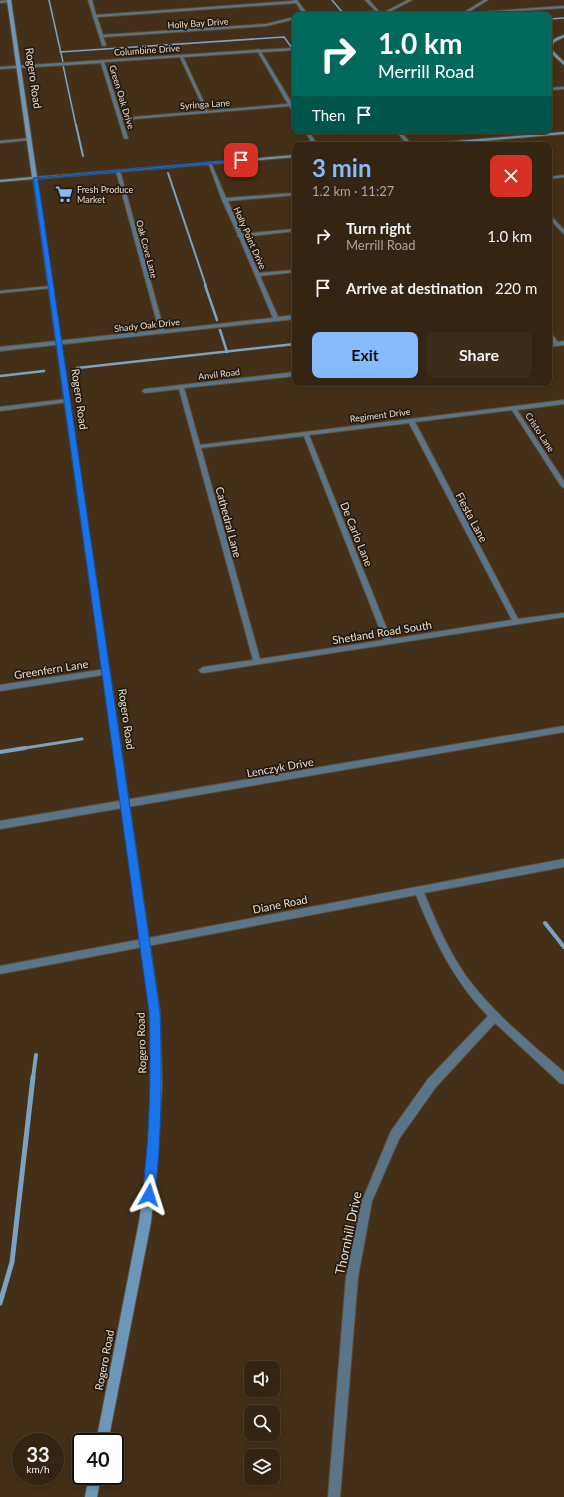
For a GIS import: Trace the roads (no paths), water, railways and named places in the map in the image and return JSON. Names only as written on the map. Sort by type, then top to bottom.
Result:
[{"type":"main road","name":"Rogero Road","points":[[9,0],[155,1012],[157,1084],[153,1155],[145,1222],[104,1433]]},
{"type":"main road","points":[[552,41],[564,36]]},
{"type":"main road","points":[[552,53],[564,64]]},
{"type":"main road","points":[[458,142],[564,133]]},
{"type":"main road","points":[[0,181],[292,156]]},
{"type":"main road","points":[[91,1497],[93,1485]]},
{"type":"street","points":[[0,2],[9,0]]},
{"type":"street","points":[[90,0],[104,45]]},
{"type":"street","points":[[367,0],[378,12]]},
{"type":"street","points":[[384,12],[410,0]]},
{"type":"street","points":[[465,12],[486,0]]},
{"type":"street","points":[[95,16],[296,1],[304,12]]},
{"type":"street","points":[[491,12],[564,7]]},
{"type":"street","name":"Holly Bay Drive","points":[[101,36],[266,25],[292,19]]},
{"type":"street","name":"Columbine Drive","points":[[0,68],[258,50],[292,49]]},
{"type":"street","points":[[258,50],[291,106]]},
{"type":"street","points":[[181,56],[207,112]]},
{"type":"street","name":"Green Oak Drive","points":[[102,61],[126,138]]},
{"type":"street","points":[[552,89],[564,88]]},
{"type":"street","name":"Syringa Lane","points":[[120,119],[291,106]]},
{"type":"street","points":[[401,134],[407,142]]},
{"type":"street","points":[[0,142],[29,139]]},
{"type":"street","name":"Holly Point Drive","points":[[209,163],[239,236],[276,319]]},
{"type":"street","name":"Oak Cove Lane","points":[[118,171],[162,332]]},
{"type":"street","points":[[552,178],[564,176]]},
{"type":"street","points":[[224,200],[292,194]]},
{"type":"street","points":[[552,219],[564,233]]},
{"type":"street","points":[[239,236],[292,230]]},
{"type":"street","points":[[257,275],[292,271]]},
{"type":"street","points":[[0,292],[50,287]]},
{"type":"street","name":"Shady Oak Drive","points":[[0,349],[292,317]]},
{"type":"street","points":[[552,338],[557,344]]},
{"type":"street","points":[[552,345],[564,343]]},
{"type":"street","name":"Anvil Road","points":[[145,391],[292,374]]},
{"type":"street","name":"Cathedral Lane","points":[[181,387],[257,662]]},
{"type":"street","points":[[0,409],[66,401]]},
{"type":"street","name":"Regiment Drive","points":[[198,447],[564,402]]},
{"type":"street","name":"Cristo Lane","points":[[513,408],[564,486]]},
{"type":"street","name":"Fiesta Lane","points":[[411,420],[516,622]]},
{"type":"street","name":"De Carlo Lane","points":[[306,434],[389,642]]},
{"type":"street","name":"Shetland Road South","points":[[203,670],[564,615]]},
{"type":"street","name":"Greenfern Lane","points":[[0,688],[106,672]]},
{"type":"street","name":"Lenczyk Drive","points":[[0,825],[564,730]]},
{"type":"street","name":"Diane Road","points":[[0,970],[564,863]]},
{"type":"street","points":[[418,890],[442,945],[462,978],[495,1016],[564,1079]]},
{"type":"street","name":"Thornhill Drive","points":[[334,1497],[352,1277],[367,1201],[395,1135],[432,1082],[495,1016]]},
{"type":"waterway","points":[[49,0],[61,52]]},
{"type":"waterway","points":[[332,0],[342,12]]},
{"type":"waterway","points":[[552,19],[564,18]]},
{"type":"waterway","points":[[61,52],[284,37],[292,48]]},
{"type":"waterway","points":[[61,52],[63,62]]},
{"type":"waterway","points":[[63,65],[76,126]]},
{"type":"waterway","points":[[76,125],[83,156]]},
{"type":"waterway","points":[[168,173],[206,286]]},
{"type":"waterway","points":[[205,285],[217,320]]},
{"type":"waterway","points":[[220,330],[227,352]]},
{"type":"waterway","points":[[227,352],[292,344]]},
{"type":"waterway","points":[[77,368],[227,352]]},
{"type":"waterway","points":[[0,376],[44,371]]},
{"type":"waterway","points":[[19,749],[82,739]]},
{"type":"waterway","points":[[0,752],[25,748]]},
{"type":"waterway","points":[[545,923],[564,947]]},
{"type":"waterway","points":[[33,1078],[36,1055]]},
{"type":"waterway","points":[[0,1303],[12,1262],[33,1077]]},
{"type":"place","name":"Fresh Produce Market","points":[[64,194]]}]
